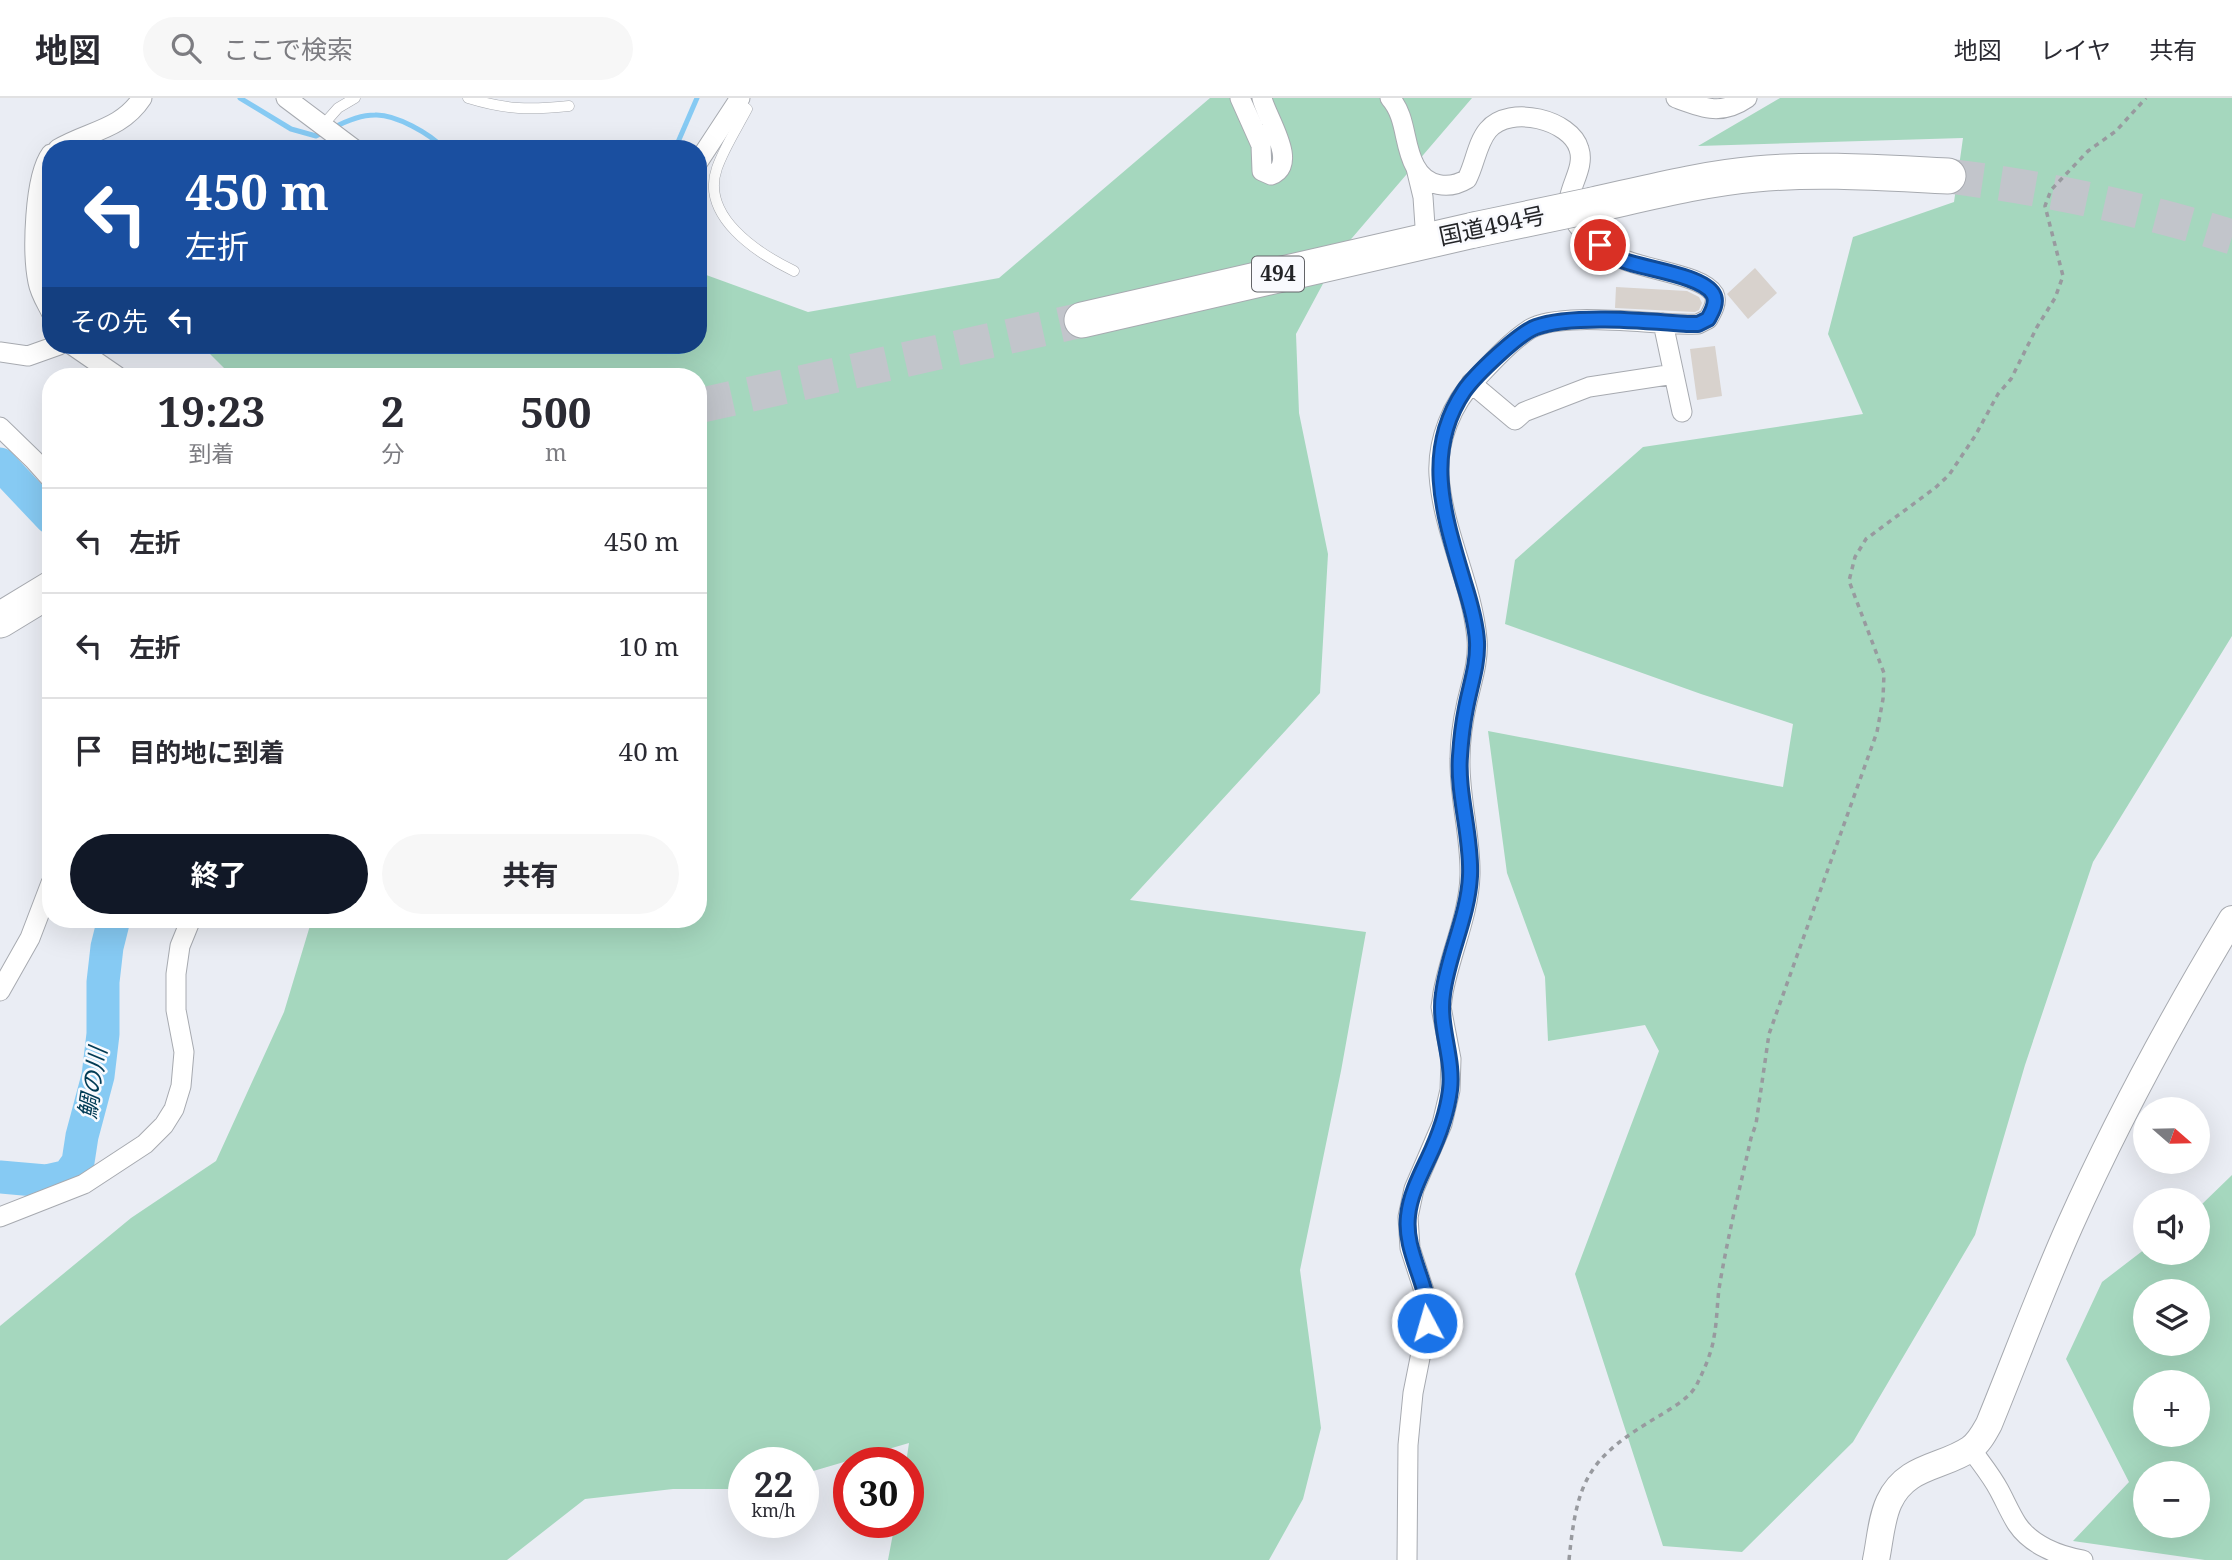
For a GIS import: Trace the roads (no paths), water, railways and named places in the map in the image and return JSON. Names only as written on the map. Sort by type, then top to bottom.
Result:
[{"type":"highway","name":"国道494号","points":[[1082,320],[1428,240],[1704,181],[1756,174],[1850,171],[1948,176]]},
{"type":"street","points":[[79,140],[114,125],[132,112],[142,98]]},
{"type":"street","points":[[286,98],[342,140]]},
{"type":"street","points":[[1240,98],[1261,145],[1262,171],[1271,175],[1279,173],[1283,166],[1283,155],[1277,133],[1264,110],[1262,98]]},
{"type":"street","points":[[1390,98],[1402,119],[1415,167],[1423,197],[1424,226],[1428,240]]},
{"type":"street","points":[[1676,98],[1699,107],[1718,110],[1730,108],[1747,98]]},
{"type":"street","points":[[707,148],[739,100]]},
{"type":"street","points":[[1407,1560],[1408,1445],[1413,1393],[1427,1323],[1426,1297],[1410,1248],[1408,1217],[1414,1189],[1442,1124],[1450,1090],[1451,1059],[1441,1007],[1446,976],[1466,908],[1470,875],[1460,761],[1477,643],[1474,619],[1447,525],[1439,476],[1439,457],[1451,415],[1465,389],[1515,341],[1533,328],[1549,323],[1577,321],[1698,324],[1708,319],[1715,300],[1714,294],[1707,286],[1624,261],[1611,254],[1583,230],[1570,212],[1569,202],[1581,160],[1579,148],[1567,133],[1544,120],[1518,115],[1496,122],[1481,142],[1468,179],[1451,187],[1430,181],[1415,167]]},
{"type":"street","points":[[42,170],[36,260],[42,295]]},
{"type":"street","points":[[1663,323],[1682,412]]},
{"type":"street","points":[[0,352],[28,356],[42,351]]},
{"type":"street","points":[[85,354],[105,368]]},
{"type":"street","points":[[1471,383],[1515,420],[1524,411],[1589,387],[1674,374]]},
{"type":"street","points":[[0,427],[42,469]]},
{"type":"street","points":[[0,991],[30,938],[42,907]]},
{"type":"street","points":[[1876,1560],[1890,1500],[1901,1486],[1929,1466],[1971,1449],[1982,1437],[2070,1226],[2129,1104],[2195,981],[2232,919]]},
{"type":"street","points":[[0,1217],[84,1184],[145,1144],[164,1125],[174,1109],[181,1086],[184,1052],[176,1010],[176,974],[185,928]]},
{"type":"street","points":[[1971,1449],[1998,1487],[2023,1531],[2054,1552],[2083,1560]]},
{"type":"lane","points":[[323,125],[338,108],[355,98]]},
{"type":"lane","points":[[468,98],[494,106],[527,110],[569,106]]},
{"type":"lane","points":[[739,100],[747,109],[717,168],[713,188],[720,212],[736,233],[776,262],[794,271]]},
{"type":"waterway","points":[[240,98],[291,129],[316,136],[324,132]]},
{"type":"waterway","points":[[679,140],[697,98]]},
{"type":"waterway","points":[[333,128],[359,117],[383,116],[412,126],[434,140]]},
{"type":"waterway","name":"鯛の川","points":[[0,464],[42,508]]},
{"type":"waterway","name":"鯛の川","points":[[0,1177],[46,1181],[68,1176],[78,1162],[98,1076],[103,1034],[103,982],[112,928]]},
{"type":"tunnel","points":[[1948,176],[2092,200],[2232,237]]},
{"type":"tunnel","points":[[707,404],[1082,320]]}]
